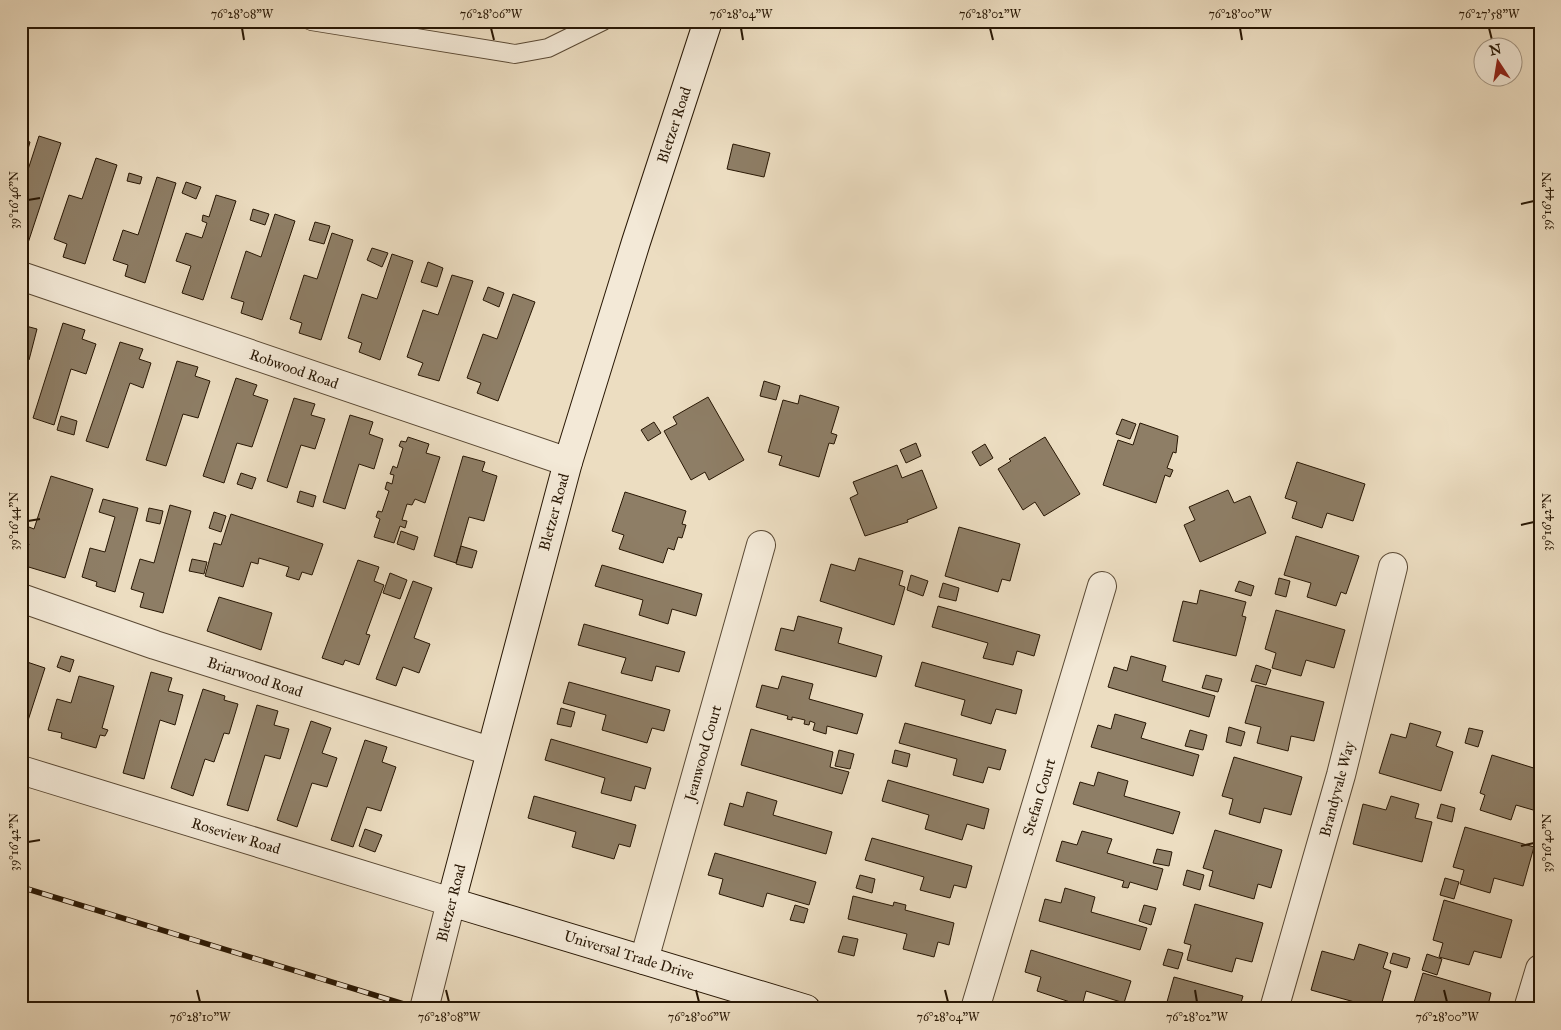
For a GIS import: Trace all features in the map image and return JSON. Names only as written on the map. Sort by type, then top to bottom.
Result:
[{"type":"street","name":"Bletzer Road","points":[[424,1009],[490,751],[568,462],[636,242],[708,21]]},
{"type":"street","name":"Robwood Road","points":[[21,276],[568,462]]},
{"type":"street","name":"Jeanwood Court","points":[[644,960],[761,545]]},
{"type":"street","name":"Brandyvale Way","points":[[1274,1009],[1342,775],[1393,567]]},
{"type":"street","name":"Stefan Court","points":[[975,1009],[1102,586]]},
{"type":"street","name":"Briarwood Road","points":[[21,598],[155,645],[490,751]]},
{"type":"street","name":"Roseview Road","points":[[21,770],[451,902]]},
{"type":"street","name":"Universal Trade Drive","points":[[451,902],[806,1009]]},
{"type":"street","points":[[1528,1009],[1540,969]]},
{"type":"lane","points":[[311,21],[515,54],[548,48],[603,21]]},
{"type":"building","points":[[39,136],[61,143],[28,243],[21,241],[21,181],[24,182]]},
{"type":"building","points":[[21,139],[30,142],[26,156],[21,155]]},
{"type":"building","points":[[733,144],[770,153],[764,177],[727,169]]},
{"type":"building","points":[[96,158],[117,165],[85,264],[63,257],[67,244],[54,239],[69,195],[82,199]]},
{"type":"building","points":[[129,173],[142,177],[140,184],[127,181]]},
{"type":"building","points":[[157,177],[176,183],[145,283],[125,276],[128,265],[113,260],[123,230],[138,235]]},
{"type":"building","points":[[186,182],[201,187],[196,199],[182,193]]},
{"type":"building","points":[[216,195],[236,201],[203,300],[182,293],[191,266],[176,261],[186,233],[202,238],[207,223],[202,221],[203,215],[209,217]]},
{"type":"building","points":[[253,209],[269,214],[265,225],[250,220]]},
{"type":"building","points":[[275,214],[295,221],[262,320],[241,313],[244,302],[231,298],[246,251],[261,257]]},
{"type":"building","points":[[315,222],[330,226],[324,244],[309,240]]},
{"type":"building","points":[[332,233],[353,240],[321,340],[299,333],[302,323],[290,319],[304,275],[317,279]]},
{"type":"building","points":[[372,248],[388,253],[382,267],[367,260]]},
{"type":"building","points":[[392,254],[413,261],[380,360],[359,352],[362,343],[348,338],[362,294],[377,299]]},
{"type":"building","points":[[428,262],[443,268],[437,287],[421,282]]},
{"type":"building","points":[[452,275],[473,281],[439,381],[418,375],[423,363],[407,357],[423,310],[438,315]]},
{"type":"building","points":[[488,287],[504,293],[499,307],[483,300]]},
{"type":"building","points":[[513,294],[535,302],[498,401],[477,393],[481,383],[467,378],[483,334],[497,339]]},
{"type":"building","points":[[21,308],[26,309],[22,325],[37,329],[29,360],[21,358]]},
{"type":"building","points":[[63,323],[85,330],[82,339],[96,344],[86,374],[71,369],[54,425],[33,418]]},
{"type":"building","points":[[120,342],[143,349],[139,359],[151,363],[143,388],[130,383],[108,448],[86,441]]},
{"type":"building","points":[[177,361],[198,367],[195,376],[210,381],[198,418],[183,414],[166,466],[146,460]]},
{"type":"building","points":[[236,378],[257,385],[253,395],[268,400],[252,447],[237,443],[224,483],[203,476]]},
{"type":"building","points":[[764,381],[780,386],[776,400],[760,396]]},
{"type":"building","points":[[800,395],[839,407],[831,433],[837,435],[834,444],[829,443],[819,477],[779,465],[782,456],[768,452],[783,400],[798,404]]},
{"type":"building","points":[[708,397],[744,460],[709,480],[705,472],[691,480],[664,431],[677,424],[673,417]]},
{"type":"building","points":[[294,398],[315,404],[311,415],[325,419],[315,449],[301,445],[287,488],[267,481]]},
{"type":"building","points":[[350,415],[373,422],[369,434],[383,439],[374,469],[359,464],[345,509],[323,502]]},
{"type":"building","points":[[61,416],[77,421],[74,435],[57,430]]},
{"type":"building","points":[[1122,419],[1136,424],[1130,439],[1116,434]]},
{"type":"building","points":[[654,422],[661,433],[648,441],[641,430]]},
{"type":"building","points":[[1140,423],[1178,436],[1176,453],[1173,452],[1167,468],[1173,470],[1170,477],[1165,475],[1156,503],[1103,485],[1118,440],[1133,445]]},
{"type":"building","points":[[408,437],[429,444],[426,453],[440,457],[425,503],[415,499],[412,505],[407,504],[402,520],[407,521],[405,528],[400,526],[394,543],[374,537],[380,519],[376,517],[378,511],[382,512],[389,491],[385,489],[387,482],[392,484],[394,475],[390,474],[393,466],[397,468],[403,448],[399,446],[401,441],[406,442]]},
{"type":"building","points":[[1045,437],[1080,494],[1044,516],[1035,502],[1023,510],[998,469],[1011,461],[1009,459]]},
{"type":"building","points":[[916,443],[921,456],[906,463],[900,450]]},
{"type":"building","points":[[985,444],[993,458],[980,466],[972,452]]},
{"type":"building","points":[[463,456],[485,462],[482,471],[497,476],[484,521],[469,517],[456,563],[434,556]]},
{"type":"building","points":[[1297,462],[1365,484],[1353,521],[1327,513],[1322,528],[1292,518],[1297,502],[1285,498]]},
{"type":"building","points":[[897,465],[902,478],[922,470],[937,508],[907,520],[908,522],[865,536],[850,498],[858,494],[853,482]]},
{"type":"building","points":[[241,473],[256,478],[252,489],[237,484]]},
{"type":"building","points":[[51,476],[93,489],[65,578],[22,565],[29,544],[21,542],[24,525],[34,529]]},
{"type":"building","points":[[1228,490],[1234,503],[1250,496],[1266,533],[1200,562],[1184,525],[1195,520],[1189,507]]},
{"type":"building","points":[[300,491],[316,496],[313,507],[297,502]]},
{"type":"building","points":[[625,492],[686,511],[682,524],[686,525],[682,538],[678,537],[674,550],[668,548],[663,563],[619,549],[624,535],[612,531]]},
{"type":"building","points":[[103,499],[138,508],[115,592],[96,586],[97,582],[82,577],[90,548],[105,552],[115,517],[99,512]]},
{"type":"building","points":[[170,505],[191,511],[163,613],[140,607],[144,593],[131,589],[140,559],[154,563]]},
{"type":"building","points":[[149,508],[163,511],[160,524],[146,521]]},
{"type":"building","points":[[214,512],[226,516],[221,532],[209,528]]},
{"type":"building","points":[[231,514],[323,544],[312,575],[302,572],[299,580],[286,576],[289,567],[259,558],[258,564],[251,562],[243,587],[205,576],[214,543],[221,545]]},
{"type":"building","points":[[959,527],[1020,544],[1010,581],[1002,579],[998,592],[945,576]]},
{"type":"building","points":[[401,531],[418,537],[414,550],[397,544]]},
{"type":"building","points":[[1296,536],[1359,556],[1346,594],[1341,592],[1336,606],[1307,597],[1311,583],[1284,575]]},
{"type":"building","points":[[461,546],[477,551],[472,568],[456,564]]},
{"type":"building","points":[[859,558],[903,571],[899,585],[905,587],[894,625],[820,601],[831,564],[855,571]]},
{"type":"building","points":[[192,559],[207,562],[204,574],[189,571]]},
{"type":"building","points":[[358,560],[379,567],[374,581],[384,585],[366,634],[370,635],[359,665],[345,660],[343,665],[322,658]]},
{"type":"building","points":[[602,565],[702,594],[696,616],[672,609],[668,624],[639,615],[643,600],[595,586]]},
{"type":"building","points":[[390,573],[407,580],[400,599],[383,593]]},
{"type":"building","points":[[911,575],[928,581],[923,596],[907,590]]},
{"type":"building","points":[[1279,578],[1290,581],[1286,597],[1275,594]]},
{"type":"building","points":[[413,581],[432,588],[414,638],[430,644],[419,673],[403,667],[396,686],[376,679]]},
{"type":"building","points":[[1239,581],[1254,586],[1251,596],[1235,591]]},
{"type":"building","points":[[943,583],[959,588],[956,601],[939,597]]},
{"type":"building","points":[[1200,590],[1246,602],[1242,616],[1246,617],[1236,656],[1173,641],[1183,601],[1197,604]]},
{"type":"building","points":[[219,597],[272,613],[261,650],[207,631]]},
{"type":"building","points":[[938,606],[1040,635],[1034,656],[1017,651],[1013,665],[983,658],[988,643],[932,627]]},
{"type":"building","points":[[1276,610],[1345,630],[1334,668],[1306,660],[1301,676],[1272,668],[1276,653],[1265,649]]},
{"type":"building","points":[[798,616],[842,628],[838,643],[882,656],[876,677],[775,650],[781,628],[794,631]]},
{"type":"building","points":[[584,624],[685,652],[679,672],[656,666],[652,681],[621,673],[626,658],[578,645]]},
{"type":"building","points":[[61,656],[74,660],[70,672],[57,667]]},
{"type":"building","points":[[1131,656],[1166,666],[1162,681],[1215,696],[1209,717],[1108,687],[1114,667],[1127,671]]},
{"type":"building","points":[[21,660],[45,668],[23,736],[21,735]]},
{"type":"building","points":[[922,662],[1022,690],[1016,714],[996,709],[991,724],[961,715],[965,700],[915,686]]},
{"type":"building","points":[[1256,665],[1271,670],[1266,685],[1251,681]]},
{"type":"building","points":[[151,672],[172,678],[168,691],[183,695],[175,725],[160,720],[144,779],[123,773]]},
{"type":"building","points":[[1206,675],[1222,679],[1218,692],[1202,688]]},
{"type":"building","points":[[79,676],[114,686],[102,728],[108,730],[105,736],[100,735],[96,748],[61,738],[62,733],[48,730],[57,699],[71,703]]},
{"type":"building","points":[[782,676],[813,684],[809,699],[863,714],[857,734],[827,726],[826,734],[813,730],[815,723],[810,721],[809,725],[804,724],[805,720],[792,717],[792,720],[787,719],[788,716],[756,707],[762,685],[778,689]]},
{"type":"building","points":[[569,682],[670,710],[664,731],[652,728],[647,743],[602,730],[606,715],[563,703]]},
{"type":"building","points":[[1256,685],[1324,702],[1314,741],[1291,736],[1288,751],[1257,743],[1261,727],[1245,723]]},
{"type":"building","points":[[203,689],[225,696],[224,700],[238,704],[229,734],[224,733],[214,762],[205,759],[193,796],[171,788]]},
{"type":"building","points":[[257,705],[278,711],[274,725],[289,729],[280,759],[265,755],[248,811],[227,805]]},
{"type":"building","points":[[561,708],[575,712],[571,727],[557,724]]},
{"type":"building","points":[[1115,714],[1146,723],[1141,738],[1199,755],[1193,776],[1091,747],[1098,725],[1111,729]]},
{"type":"building","points":[[311,721],[331,728],[322,753],[337,758],[327,787],[312,783],[297,827],[277,820]]},
{"type":"building","points":[[905,723],[1006,750],[1000,770],[988,767],[983,783],[953,775],[957,759],[899,743]]},
{"type":"building","points":[[1410,723],[1441,732],[1436,746],[1453,752],[1441,791],[1379,773],[1391,734],[1406,738]]},
{"type":"building","points":[[1229,727],[1245,732],[1241,746],[1226,742]]},
{"type":"building","points":[[1469,728],[1483,731],[1478,747],[1465,743]]},
{"type":"building","points":[[751,729],[833,752],[830,767],[849,772],[842,794],[741,765]]},
{"type":"building","points":[[1190,730],[1207,735],[1203,750],[1185,746]]},
{"type":"building","points":[[551,739],[651,768],[645,789],[635,786],[631,801],[601,793],[605,778],[545,760]]},
{"type":"building","points":[[365,740],[387,747],[382,762],[396,767],[381,811],[367,807],[353,847],[331,840]]},
{"type":"building","points":[[839,750],[854,754],[850,769],[835,766]]},
{"type":"building","points":[[895,750],[910,754],[907,767],[892,763]]},
{"type":"building","points":[[1492,755],[1540,770],[1540,812],[1516,805],[1511,820],[1480,810],[1485,795],[1480,793]]},
{"type":"building","points":[[1234,757],[1302,777],[1291,815],[1264,808],[1260,823],[1229,814],[1233,799],[1222,796]]},
{"type":"building","points":[[1098,772],[1128,781],[1124,796],[1180,812],[1173,834],[1073,804],[1080,782],[1094,786]]},
{"type":"building","points":[[888,780],[989,809],[984,829],[967,824],[962,840],[925,829],[929,815],[882,801]]},
{"type":"building","points":[[747,792],[777,801],[773,815],[832,832],[826,854],[724,825],[730,803],[743,807]]},
{"type":"building","points":[[534,796],[636,825],[630,847],[619,844],[614,859],[572,847],[576,832],[528,818]]},
{"type":"building","points":[[1391,796],[1419,804],[1415,818],[1432,822],[1422,862],[1353,844],[1363,804],[1386,810]]},
{"type":"building","points":[[1441,804],[1455,808],[1452,822],[1437,818]]},
{"type":"building","points":[[1465,827],[1534,847],[1523,886],[1494,878],[1490,893],[1460,884],[1464,870],[1453,867]]},
{"type":"building","points":[[365,829],[382,835],[375,852],[359,846]]},
{"type":"building","points":[[1215,830],[1282,850],[1271,888],[1258,884],[1254,899],[1209,886],[1213,871],[1203,868]]},
{"type":"building","points":[[1082,831],[1112,839],[1107,853],[1163,869],[1157,890],[1130,882],[1128,888],[1122,887],[1124,881],[1056,861],[1062,841],[1077,845]]},
{"type":"building","points":[[872,838],[972,866],[966,888],[954,885],[950,898],[920,890],[924,877],[865,860]]},
{"type":"building","points":[[1157,849],[1172,852],[1169,866],[1153,863]]},
{"type":"building","points":[[715,853],[816,882],[809,905],[767,893],[763,907],[719,894],[723,879],[708,875]]},
{"type":"building","points":[[1187,870],[1204,875],[1200,890],[1183,885]]},
{"type":"building","points":[[860,875],[875,879],[872,893],[856,888]]},
{"type":"building","points":[[1445,878],[1459,882],[1454,899],[1440,895]]},
{"type":"building","points":[[1065,888],[1095,897],[1091,912],[1147,928],[1140,950],[1039,921],[1045,899],[1061,903]]},
{"type":"building","points":[[853,896],[893,906],[894,902],[906,905],[905,910],[954,923],[949,945],[938,942],[934,957],[903,949],[907,934],[848,919]]},
{"type":"building","points":[[1444,900],[1512,920],[1501,958],[1474,951],[1469,965],[1439,957],[1443,943],[1433,940]]},
{"type":"building","points":[[1195,904],[1263,923],[1252,962],[1236,958],[1232,972],[1187,960],[1191,945],[1184,943]]},
{"type":"building","points":[[795,905],[808,909],[804,923],[790,920]]},
{"type":"building","points":[[1144,905],[1156,908],[1151,925],[1139,921]]},
{"type":"building","points":[[843,936],[858,939],[854,956],[838,952]]},
{"type":"building","points":[[1359,944],[1388,953],[1383,968],[1391,971],[1380,1009],[1311,990],[1322,951],[1354,960]]},
{"type":"building","points":[[1168,949],[1183,953],[1178,969],[1163,965]]},
{"type":"building","points":[[1031,950],[1131,981],[1124,1003],[1086,991],[1082,1006],[1037,991],[1041,977],[1025,972]]},
{"type":"building","points":[[1393,953],[1410,958],[1407,968],[1390,963]]},
{"type":"building","points":[[1427,954],[1442,959],[1437,975],[1422,970]]},
{"type":"building","points":[[1423,973],[1491,993],[1487,1009],[1412,1009]]},
{"type":"building","points":[[1174,977],[1243,996],[1239,1009],[1165,1009]]},
{"type":"railway","points":[[21,887],[420,1009]]}]
